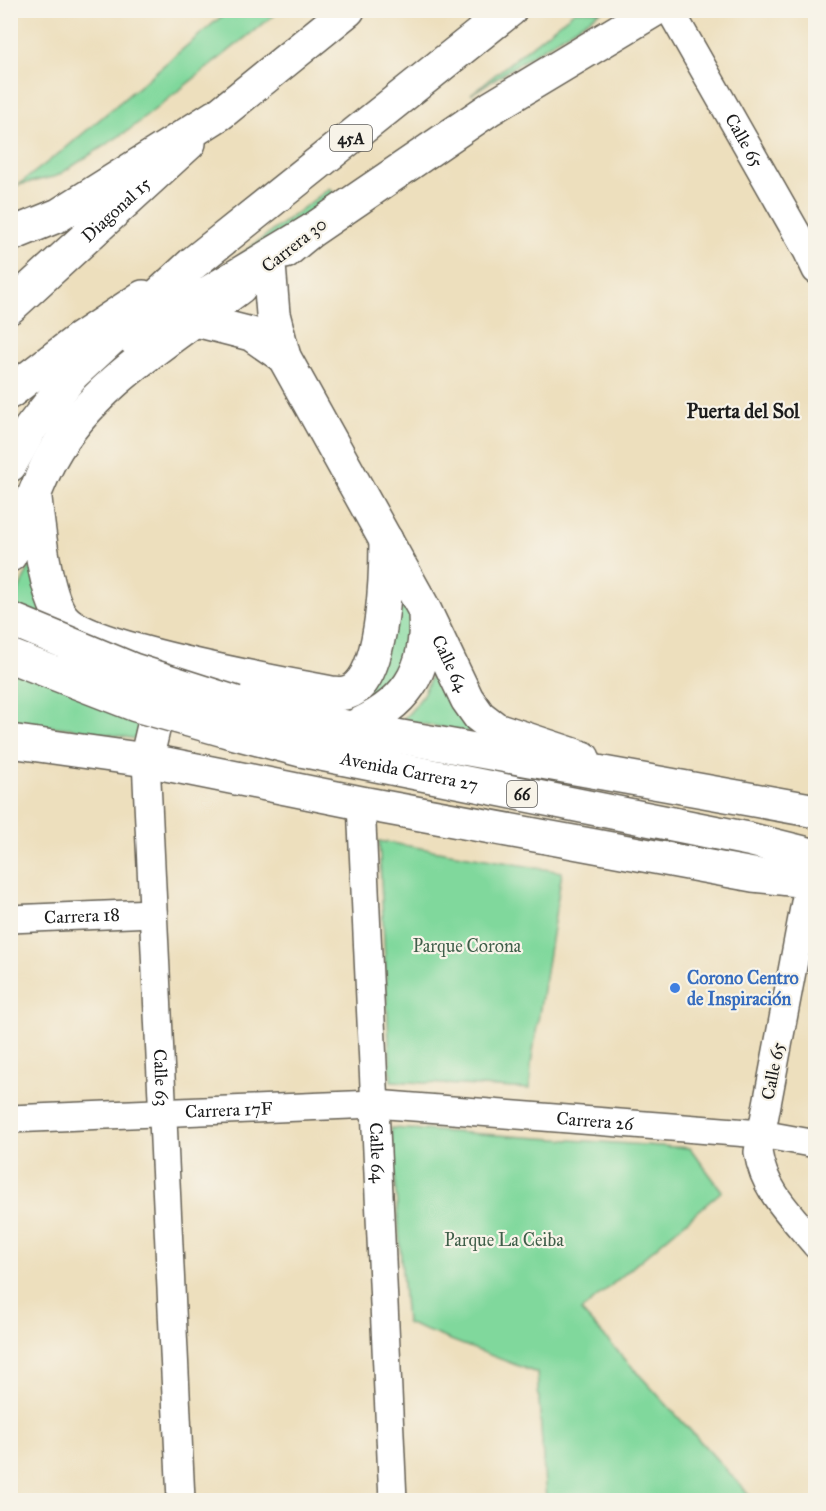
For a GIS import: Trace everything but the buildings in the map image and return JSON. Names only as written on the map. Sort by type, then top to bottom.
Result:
[{"type":"main road","points":[[10,235],[59,215],[221,113],[348,10]]},
{"type":"main road","name":"45A","points":[[10,392],[78,340],[192,264],[510,10]]},
{"type":"main road","name":"Carrera 30","points":[[10,555],[34,493],[51,458],[71,427],[94,400],[121,376],[308,233],[501,102],[654,10]]},
{"type":"main road","name":"Diagonal 15","points":[[10,307],[221,113]]},
{"type":"main road","points":[[72,375],[308,233]]},
{"type":"main road","points":[[10,465],[30,429],[72,375],[192,264]]},
{"type":"main road","name":"Calle 64","points":[[269,265],[272,307],[285,357],[424,609],[467,699],[479,716],[496,729],[647,779]]},
{"type":"main road","name":"Calle 64","points":[[196,320],[251,334],[285,357]]},
{"type":"main road","points":[[34,493],[39,535],[54,603],[64,619],[83,633],[130,649],[331,693],[344,694],[355,689],[369,669],[384,603],[386,540]]},
{"type":"main road","name":"Calle 64","points":[[351,728],[375,718],[396,703],[411,683],[422,660],[426,634],[424,609]]},
{"type":"main road","name":"Avenida Carrera 27","points":[[10,619],[133,670],[301,750],[748,839],[813,873]]},
{"type":"main road","name":"Avenida Carrera 27","points":[[10,657],[136,705],[351,728],[647,779],[816,811]]},
{"type":"main road","name":"Calle 63","points":[[146,760],[170,658]]},
{"type":"main road","points":[[10,741],[146,760],[361,803],[753,875],[813,873]]},
{"type":"street","name":"Calle 65","points":[[670,10],[813,256]]},
{"type":"street","name":"Calle 63","points":[[146,760],[181,1500]]},
{"type":"street","name":"Calle 64","points":[[361,803],[393,1500]]},
{"type":"street","name":"Calle 65","points":[[813,873],[761,1134],[760,1162],[769,1189],[816,1245]]},
{"type":"street","name":"Carrera 18","points":[[10,919],[153,913]]},
{"type":"street","name":"Carrera 17F","points":[[10,1119],[375,1104]]},
{"type":"street","name":"Carrera 26","points":[[375,1104],[761,1134],[816,1144]]},
{"type":"green space","points":[[229,10],[279,11],[129,130],[57,176],[18,185],[67,147]]},
{"type":"green space","points":[[575,11],[602,11],[471,94]]},
{"type":"green space","points":[[330,188],[337,198],[225,266]]},
{"type":"green space","points":[[31,563],[38,595],[156,669],[136,739],[76,729],[11,722],[11,608]]},
{"type":"green space","points":[[393,582],[414,613],[406,657],[396,680],[388,690],[360,704]]},
{"type":"green space","points":[[436,660],[476,734],[402,720],[415,707],[424,693]]},
{"type":"green space","name":"Parque Corona","points":[[379,841],[562,872],[531,1064],[530,1089],[391,1081]]},
{"type":"green space","name":"Parque La Ceiba","points":[[391,1128],[690,1148],[722,1191],[581,1311],[754,1500],[546,1500],[537,1373],[406,1323]]},
{"type":"place","name":"Corono Centro de Inspiración","points":[[675,988]]},
{"type":"district","name":"Puerta del Sol","points":[[743,411]]}]
